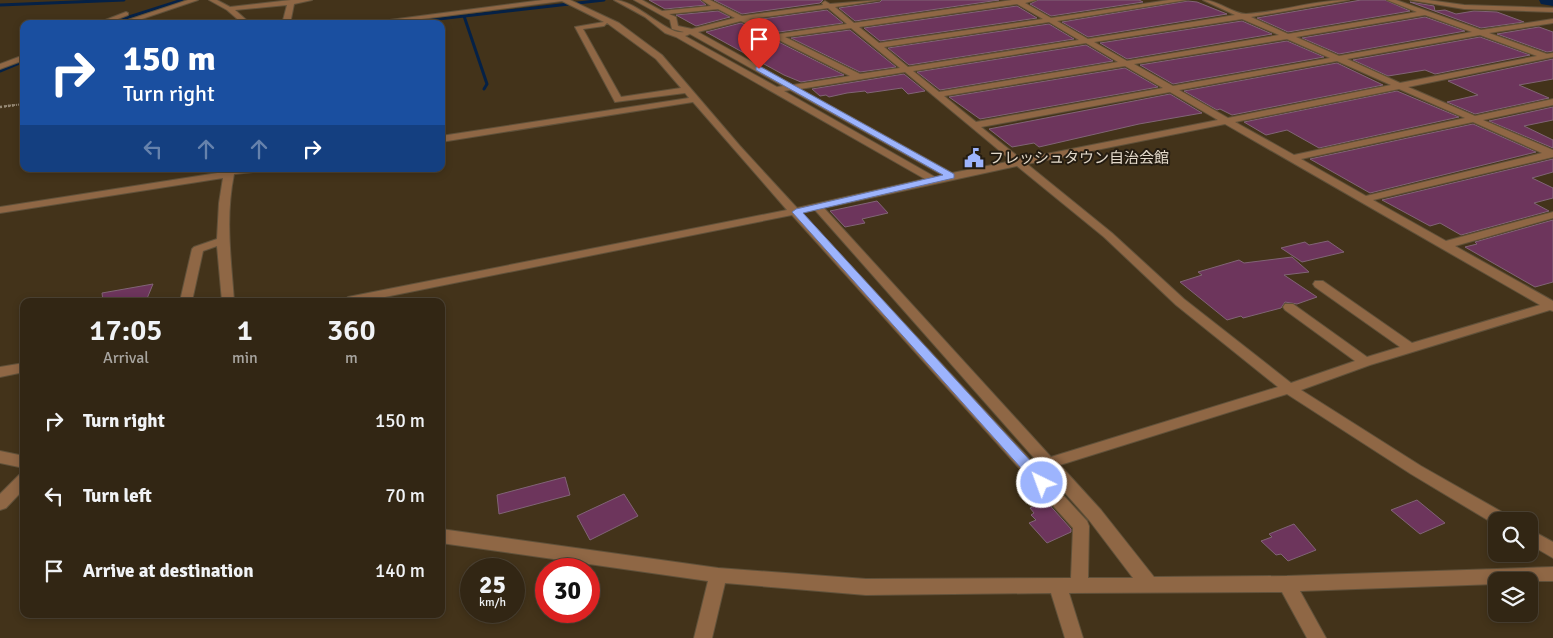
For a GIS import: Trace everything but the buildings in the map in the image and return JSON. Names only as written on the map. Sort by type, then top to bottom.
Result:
[{"type":"street","points":[[110,20],[172,0]]},
{"type":"street","points":[[132,20],[195,0]]},
{"type":"street","points":[[212,0],[230,9],[243,20]]},
{"type":"street","points":[[230,9],[309,0]]},
{"type":"street","points":[[395,20],[559,0],[616,24],[659,57],[683,90]]},
{"type":"street","points":[[559,0],[604,24],[650,58],[696,100],[736,148],[1081,526],[1079,586]]},
{"type":"street","points":[[620,1],[639,0],[673,19],[675,26],[690,31],[951,176]]},
{"type":"street","points":[[706,0],[860,77]]},
{"type":"street","points":[[678,35],[742,18],[825,3],[877,0]]},
{"type":"street","points":[[779,36],[1033,0]]},
{"type":"street","points":[[877,46],[1183,0]]},
{"type":"street","points":[[1206,0],[1553,154]]},
{"type":"street","points":[[776,90],[1346,0]]},
{"type":"street","points":[[1390,0],[1551,57]]},
{"type":"street","points":[[1412,0],[1464,7],[1553,8]]},
{"type":"street","points":[[1452,0],[1553,8]]},
{"type":"street","points":[[620,1],[655,23],[934,180]]},
{"type":"street","points":[[1017,1],[1229,120],[1552,306]]},
{"type":"street","points":[[287,20],[291,2]]},
{"type":"street","points":[[825,3],[1021,162],[1108,235],[1180,302],[1289,389],[1416,470],[1488,512]]},
{"type":"street","points":[[660,12],[719,7]]},
{"type":"street","points":[[938,95],[1425,13]]},
{"type":"street","points":[[655,23],[673,19]]},
{"type":"street","points":[[975,125],[1553,21]]},
{"type":"street","points":[[604,24],[579,28],[618,100],[683,90]]},
{"type":"street","points":[[363,298],[796,212],[951,176],[1551,57]]},
{"type":"street","points":[[0,67],[20,59]]},
{"type":"street","points":[[0,74],[20,66]]},
{"type":"street","points":[[445,138],[696,100]]},
{"type":"street","points":[[1294,158],[1553,102]]},
{"type":"street","points":[[1365,199],[1553,154]]},
{"type":"street","points":[[0,210],[229,172],[222,203],[221,242],[228,298]]},
{"type":"street","points":[[817,206],[1096,515],[1150,586]]},
{"type":"street","points":[[1446,245],[1553,215]]},
{"type":"street","points":[[187,298],[198,249],[221,242]]},
{"type":"street","points":[[1319,284],[1410,348]]},
{"type":"street","points":[[1049,463],[1289,389],[1365,362],[1552,306]]},
{"type":"street","points":[[1289,307],[1365,362]]},
{"type":"street","points":[[0,372],[20,368]]},
{"type":"street","points":[[0,456],[20,461]]},
{"type":"street","points":[[0,504],[20,482]]},
{"type":"street","points":[[445,537],[718,575],[866,587],[1287,584],[1553,574]]},
{"type":"street","points":[[1538,542],[1553,551]]},
{"type":"street","points":[[703,638],[718,575]]},
{"type":"street","points":[[1287,584],[1317,638]]},
{"type":"street","points":[[1058,587],[1074,638]]},
{"type":"path","points":[[0,107],[20,104]]},
{"type":"waterway","points":[[0,5],[124,0]]},
{"type":"waterway","points":[[120,20],[182,0]]},
{"type":"waterway","points":[[464,16],[604,0]]},
{"type":"waterway","points":[[1548,0],[1553,0]]},
{"type":"waterway","points":[[430,20],[464,16]]},
{"type":"waterway","points":[[464,16],[487,84],[484,89]]},
{"type":"waterway","points":[[0,71],[20,63]]},
{"type":"place","name":"フレッシュタウン自治会館","points":[[974,158]]},
{"type":"route","points":[[759,69],[951,176],[796,212],[1042,483]]}]
